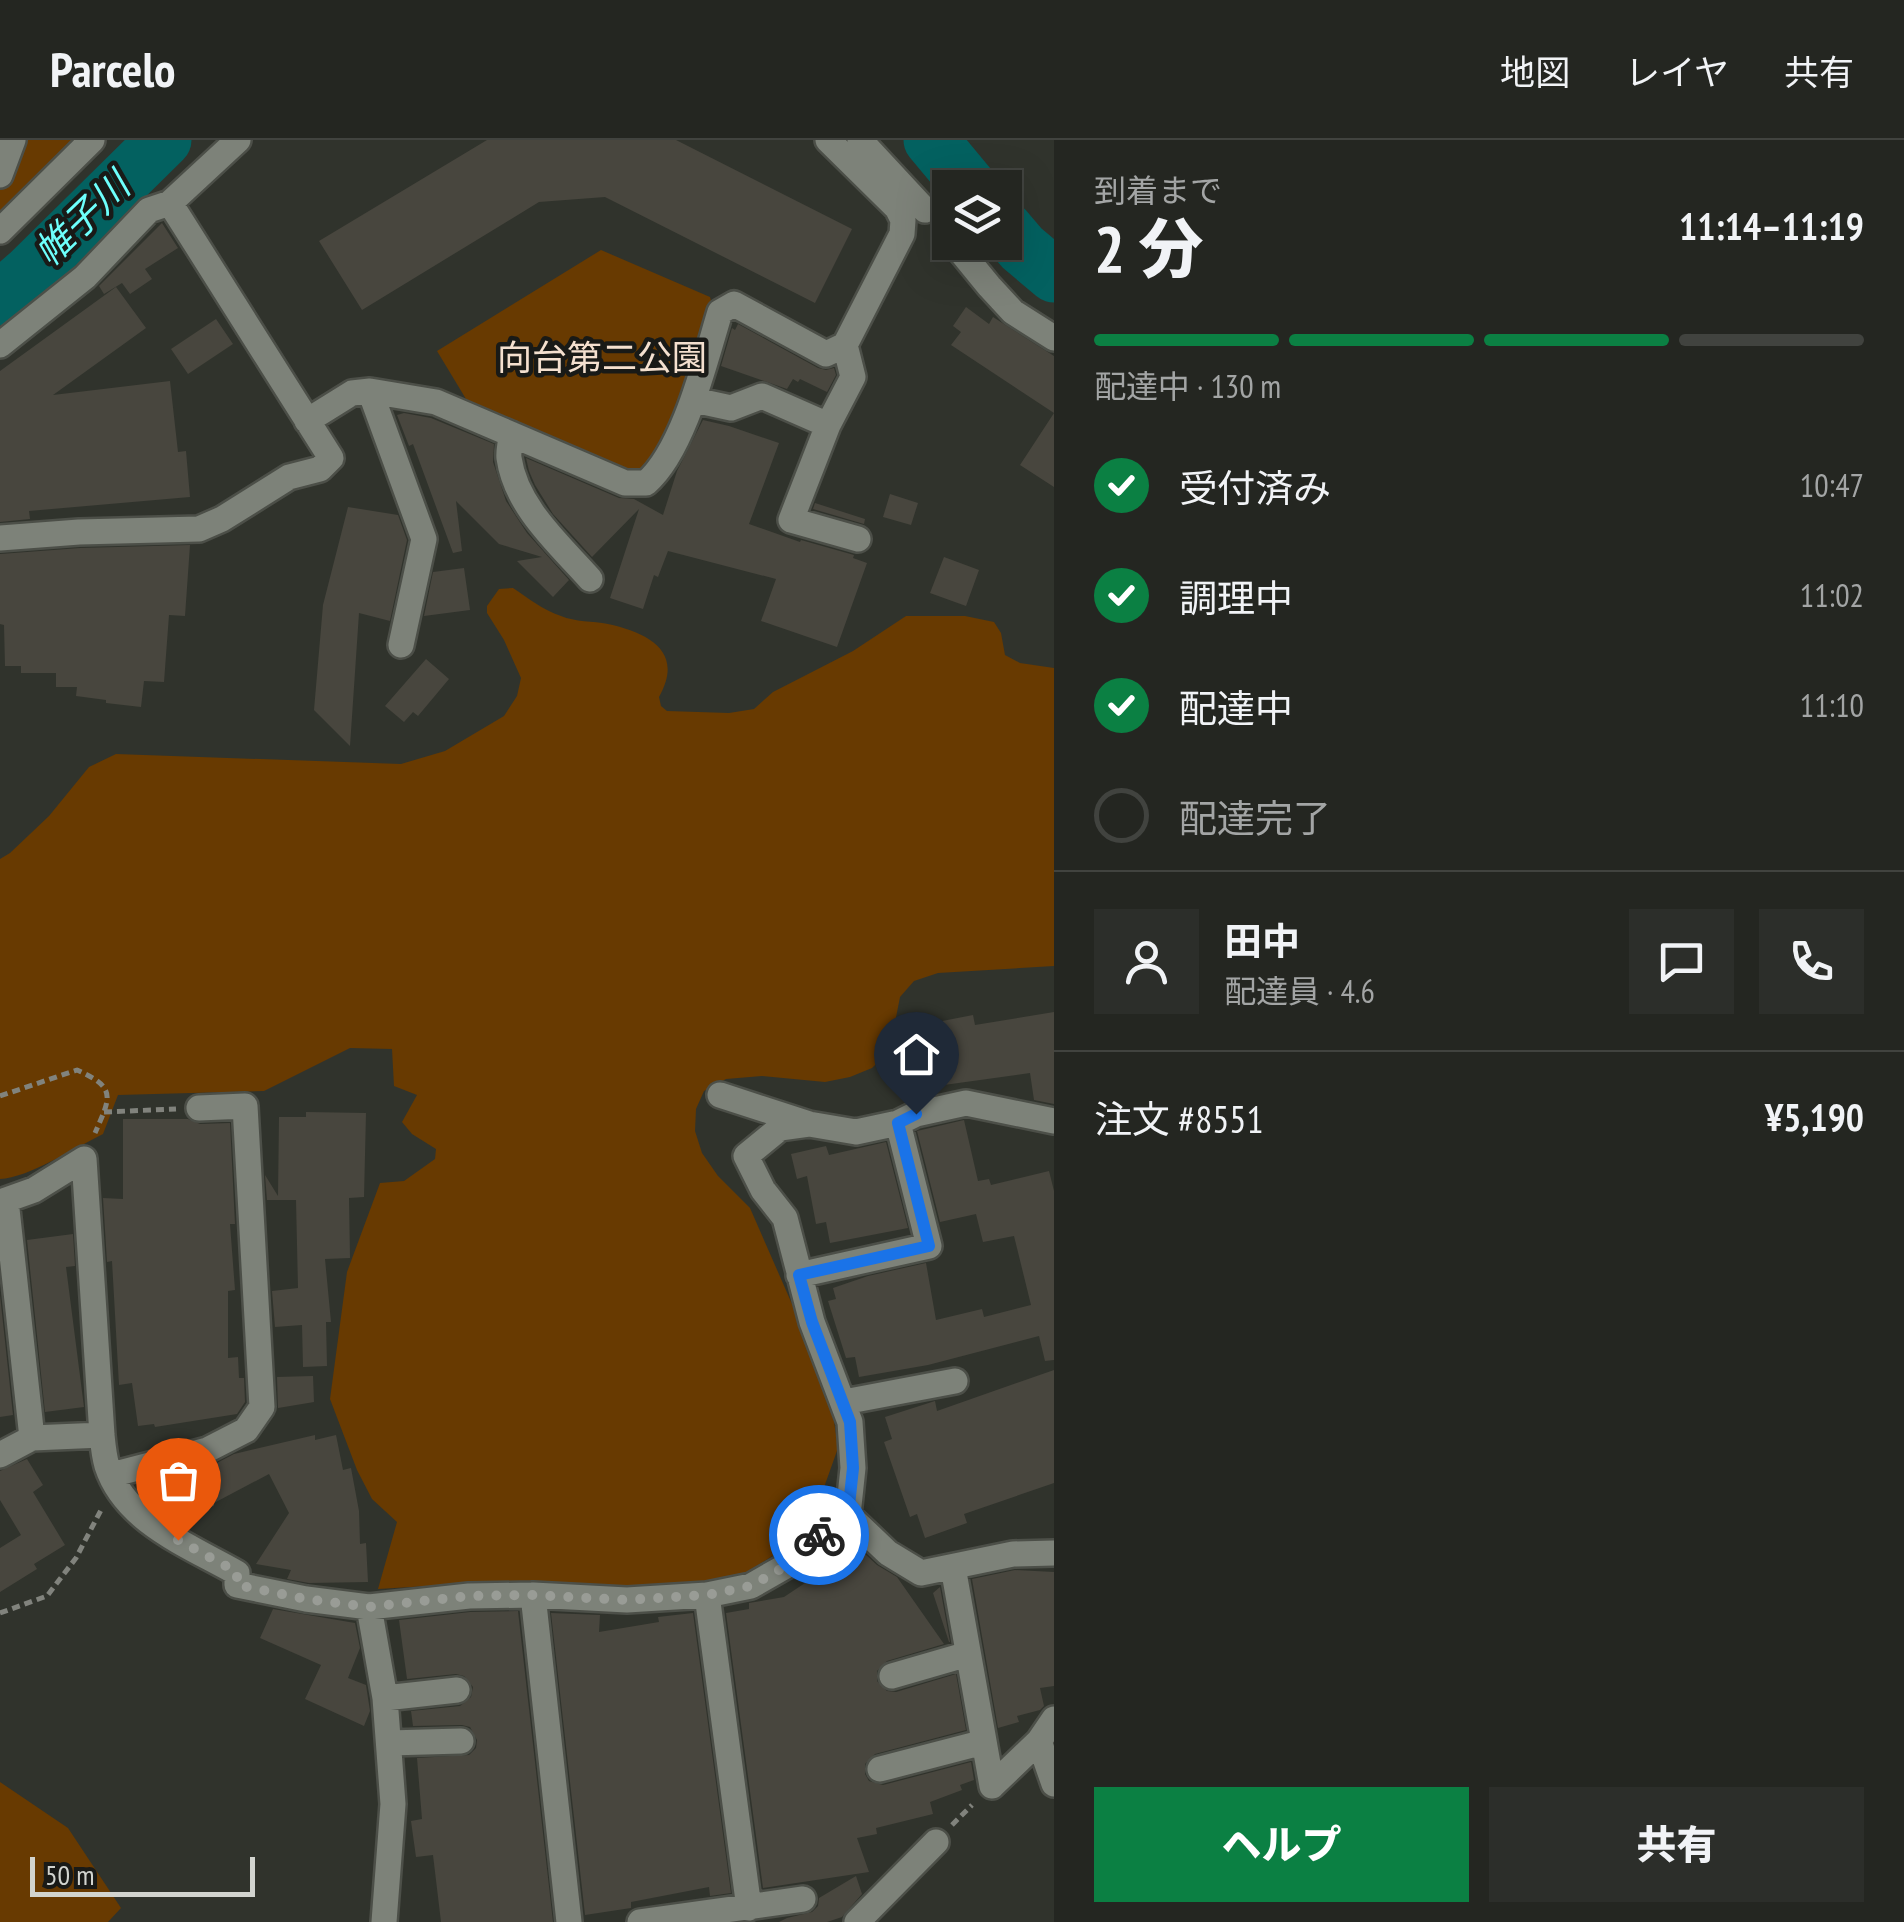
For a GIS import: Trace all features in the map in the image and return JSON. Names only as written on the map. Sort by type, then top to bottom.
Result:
[{"type":"street","points":[[0,175],[12,140]]},
{"type":"street","points":[[0,231],[92,140]]},
{"type":"street","points":[[0,345],[84,277],[148,210],[170,203],[238,140]]},
{"type":"street","points":[[828,140],[897,208],[932,227]]},
{"type":"street","points":[[860,140],[914,215]]},
{"type":"street","points":[[0,538],[198,529],[290,478],[320,469],[331,458],[170,203]]},
{"type":"street","points":[[307,421],[352,394],[370,391],[436,402],[625,483],[646,484],[659,472],[694,400],[720,312],[734,304],[826,354],[846,345],[914,215]]},
{"type":"street","points":[[968,260],[1013,312],[1054,338]]},
{"type":"street","points":[[846,345],[853,377],[828,426],[791,520],[858,538]]},
{"type":"street","points":[[370,391],[424,540],[401,645]]},
{"type":"street","points":[[694,400],[731,408],[762,396],[828,426]]},
{"type":"street","points":[[511,434],[509,457],[518,485],[538,521],[590,579]]},
{"type":"street","points":[[720,1095],[809,1124],[856,1132],[966,1103],[1054,1122]]},
{"type":"street","points":[[113,1478],[208,1450],[246,1430],[262,1407],[244,1106],[198,1108]]},
{"type":"street","points":[[799,1275],[929,1246],[898,1123]]},
{"type":"street","points":[[32,1438],[3,1200],[34,1190],[84,1159],[106,1463],[122,1492],[149,1523],[237,1572],[237,1585],[368,1607],[469,1596],[626,1600],[707,1595],[751,1586],[786,1566],[815,1538],[848,1515],[853,1468],[850,1422],[812,1322],[785,1218],[763,1190],[746,1156],[780,1128],[809,1124]]},
{"type":"street","points":[[844,1402],[955,1382]]},
{"type":"street","points":[[0,1454],[32,1438],[102,1435]]},
{"type":"street","points":[[848,1515],[888,1552],[921,1574],[1013,1554],[1054,1554]]},
{"type":"street","points":[[953,1567],[992,1786]]},
{"type":"street","points":[[532,1595],[569,1922]]},
{"type":"street","points":[[707,1595],[749,1908]]},
{"type":"street","points":[[368,1607],[386,1698],[393,1804],[384,1922]]},
{"type":"street","points":[[892,1676],[968,1654]]},
{"type":"street","points":[[386,1698],[457,1690]]},
{"type":"street","points":[[992,1786],[1046,1730]]},
{"type":"street","points":[[1046,1730],[1054,1784]]},
{"type":"street","points":[[389,1743],[461,1741]]},
{"type":"street","points":[[880,1769],[984,1742]]},
{"type":"street","points":[[857,1922],[936,1842]]},
{"type":"street","points":[[656,1921],[803,1899]]},
{"type":"path","points":[[0,1096],[77,1070],[94,1077],[106,1089],[109,1100],[84,1159]]},
{"type":"path","points":[[104,1112],[198,1108]]},
{"type":"path","points":[[0,1612],[47,1596],[76,1558],[113,1478]]},
{"type":"path","points":[[936,1842],[992,1786]]},
{"type":"green space","points":[[0,140],[71,140],[74,146],[0,218]]},
{"type":"green space","name":"向台第二公園","points":[[601,250],[710,297],[713,309],[686,400],[654,466],[634,476],[466,399],[437,351]]},
{"type":"green space","points":[[513,588],[554,613],[623,628],[649,639],[665,656],[668,667],[659,697],[667,711],[729,713],[754,709],[773,692],[853,651],[906,616],[965,616],[994,622],[1001,633],[1005,655],[1020,663],[1054,668],[1054,966],[938,973],[914,981],[900,997],[885,1055],[872,1068],[825,1082],[762,1076],[726,1079],[704,1091],[696,1109],[695,1131],[702,1153],[718,1176],[750,1208],[813,1352],[832,1408],[838,1448],[822,1493],[793,1539],[745,1573],[702,1587],[575,1589],[510,1581],[378,1589],[397,1522],[372,1499],[330,1399],[347,1272],[380,1183],[404,1181],[435,1159],[436,1149],[412,1134],[402,1122],[417,1095],[394,1086],[392,1049],[350,1048],[264,1091],[118,1095],[103,1134],[38,1168],[0,1179],[0,859],[49,816],[89,767],[116,754],[401,764],[445,751],[504,716],[517,696],[521,678],[487,613],[487,606],[499,589]]},
{"type":"green space","points":[[0,1782],[68,1828],[121,1908],[108,1922],[0,1922]]},
{"type":"building","points":[[487,140],[676,140],[852,229],[815,303],[605,197],[539,202],[362,310],[319,241]]},
{"type":"building","points":[[162,223],[178,248],[145,269],[152,279],[130,294],[122,283],[104,294],[99,286]]},
{"type":"building","points":[[116,287],[146,328],[53,395],[170,381],[178,452],[186,451],[190,497],[29,511],[30,519],[0,522],[0,371]]},
{"type":"building","points":[[966,307],[989,324],[993,317],[1054,356],[1054,413],[951,345],[961,332],[953,326]]},
{"type":"building","points":[[216,319],[233,344],[188,374],[171,349]]},
{"type":"building","points":[[738,324],[818,368],[834,368],[836,375],[827,392],[800,379],[793,379],[787,389],[721,366],[732,328],[735,330]]},
{"type":"building","points":[[1054,413],[1054,487],[1020,465]]},
{"type":"building","points":[[397,415],[431,418],[494,444],[493,462],[506,501],[527,533],[569,580],[553,597],[517,561],[542,557],[499,544],[456,501],[462,551],[453,553],[413,444],[409,446]]},
{"type":"building","points":[[703,420],[779,443],[749,524],[854,555],[853,558],[867,563],[837,647],[761,621],[776,579],[668,551],[658,577],[654,575],[643,609],[610,598],[639,509],[592,557],[553,514],[529,471],[526,458],[619,498],[634,499],[663,515],[677,471]]},
{"type":"building","points":[[890,494],[918,503],[911,525],[883,517]]},
{"type":"building","points":[[815,503],[865,519],[864,524],[813,509]]},
{"type":"building","points":[[348,507],[398,515],[407,540],[390,621],[359,613],[350,746],[314,710],[323,605]]},
{"type":"building","points":[[190,545],[185,616],[169,615],[164,682],[144,681],[141,707],[76,696],[77,687],[56,687],[56,673],[21,673],[21,666],[5,666],[4,625],[0,624],[0,554]]},
{"type":"building","points":[[944,557],[979,570],[966,606],[930,593]]},
{"type":"building","points":[[464,568],[470,610],[424,616],[433,572]]},
{"type":"building","points":[[426,659],[449,679],[418,716],[413,712],[404,722],[385,706]]},
{"type":"building","points":[[1054,1012],[1054,1104],[1034,1100],[1030,1073],[944,1085],[932,1023],[973,1015],[975,1025]]},
{"type":"building","points":[[306,1112],[366,1113],[364,1197],[349,1198],[350,1258],[325,1259],[331,1322],[326,1322],[327,1366],[303,1367],[302,1325],[275,1327],[272,1291],[298,1288],[296,1200],[267,1200],[265,1175],[278,1196],[279,1117],[306,1117]]},
{"type":"building","points":[[123,1119],[230,1123],[235,1224],[230,1224],[235,1290],[228,1291],[228,1358],[238,1357],[245,1402],[237,1414],[155,1427],[138,1426],[132,1383],[119,1385],[112,1261],[107,1262],[103,1198],[123,1199]]},
{"type":"building","points":[[964,1120],[978,1181],[989,1179],[991,1185],[1049,1171],[1054,1191],[1054,1360],[1045,1361],[1039,1336],[928,1365],[859,1377],[855,1357],[846,1358],[828,1301],[836,1299],[833,1288],[926,1263],[936,1320],[982,1309],[984,1317],[1031,1305],[1014,1236],[983,1242],[976,1214],[940,1222],[917,1131]]},
{"type":"building","points":[[886,1142],[908,1228],[830,1243],[826,1222],[816,1224],[807,1176],[797,1179],[791,1154],[826,1146],[829,1155]]},
{"type":"building","points":[[73,1234],[75,1266],[66,1267],[84,1407],[45,1412],[27,1240]]},
{"type":"building","points":[[0,1295],[13,1415],[0,1417]]},
{"type":"building","points":[[1054,1370],[1054,1483],[964,1514],[967,1523],[925,1538],[917,1514],[910,1517],[884,1442],[892,1439],[885,1417],[935,1401],[937,1411]]},
{"type":"building","points":[[313,1376],[314,1402],[278,1408],[277,1377]]},
{"type":"building","points":[[315,1435],[315,1440],[336,1435],[343,1470],[351,1468],[360,1544],[366,1543],[368,1582],[309,1583],[287,1579],[291,1570],[256,1564],[289,1513],[269,1474],[214,1506],[170,1517],[165,1513],[157,1480],[211,1466],[234,1454]]},
{"type":"building","points":[[27,1459],[43,1485],[33,1492],[65,1545],[34,1564],[37,1569],[0,1592],[0,1548],[21,1535],[0,1500],[0,1471]]},
{"type":"building","points":[[851,1541],[897,1577],[944,1644],[887,1661],[877,1671],[877,1681],[887,1691],[896,1692],[956,1674],[966,1730],[875,1754],[865,1764],[865,1774],[869,1781],[883,1785],[971,1762],[974,1780],[960,1785],[962,1790],[930,1802],[933,1814],[876,1828],[877,1834],[857,1838],[869,1872],[763,1888],[726,1613],[749,1609],[749,1603],[784,1597],[826,1569],[821,1562]]},
{"type":"building","points":[[1015,1570],[1054,1572],[1054,1686],[1040,1688],[1044,1706],[1040,1710],[1017,1716],[1019,1722],[998,1728],[972,1579]]},
{"type":"building","points":[[940,1587],[950,1642],[933,1593]]},
{"type":"building","points":[[273,1609],[355,1623],[360,1648],[348,1678],[366,1685],[370,1711],[364,1726],[305,1699],[321,1665],[260,1638]]},
{"type":"building","points":[[518,1611],[553,1922],[441,1922],[433,1855],[416,1857],[411,1821],[422,1819],[417,1758],[469,1755],[477,1740],[470,1727],[462,1725],[413,1726],[411,1711],[460,1706],[471,1697],[473,1687],[464,1676],[456,1674],[407,1679],[399,1620]]},
{"type":"building","points":[[551,1613],[600,1615],[599,1632],[659,1622],[658,1617],[693,1613],[731,1893],[710,1896],[709,1887],[631,1902],[631,1908],[585,1915]]},
{"type":"building","points":[[856,1876],[862,1894],[842,1917],[827,1922],[779,1922],[812,1912],[819,1898]]},
{"type":"waterway","name":"帷子川","points":[[0,298],[164,140]]},
{"type":"waterway","name":"帷子川","points":[[931,140],[956,170]]},
{"type":"waterway","name":"帷子川","points":[[1022,248],[1054,275]]},
{"type":"way so far","points":[[178,1540],[237,1572],[237,1585],[368,1607],[469,1596],[626,1600],[707,1595],[751,1586],[786,1566],[819,1535]]},
{"type":"route","points":[[819,1535],[848,1515],[853,1468],[850,1422],[812,1322],[799,1275],[929,1246],[898,1123],[916,1114]]}]
